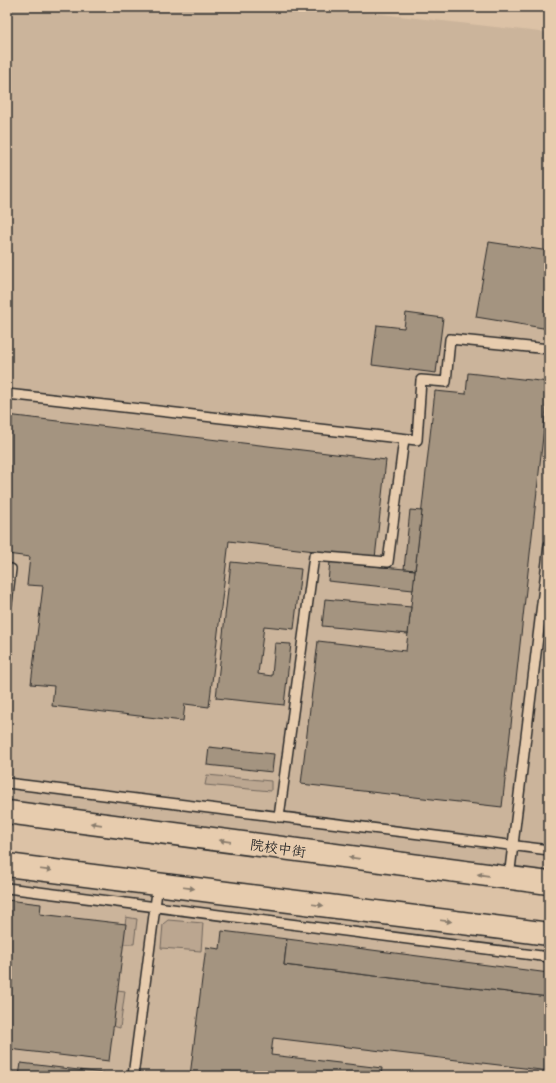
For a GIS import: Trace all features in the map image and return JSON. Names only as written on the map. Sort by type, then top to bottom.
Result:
[{"type":"main road","name":"院校中街","points":[[7,812],[549,883]]},
{"type":"main road","points":[[7,865],[549,934]]},
{"type":"lane","points":[[7,394],[417,440],[422,380],[446,382],[450,339],[549,349]]},
{"type":"lane","points":[[279,817],[314,556],[388,562],[404,439]]},
{"type":"lane","points":[[509,878],[549,545]]},
{"type":"lane","points":[[7,568],[10,569],[7,603]]},
{"type":"lane","points":[[7,783],[549,850]]},
{"type":"lane","points":[[133,1076],[158,884]]},
{"type":"lane","points":[[7,888],[154,908],[549,957]]},
{"type":"path","points":[[505,7],[549,12]]},
{"type":"shaded area","points":[[7,7],[320,7],[549,33],[549,876],[7,802]]},
{"type":"shaded area","points":[[207,775],[271,781],[271,791],[205,785]]},
{"type":"shaded area","points":[[7,878],[549,942],[549,1076],[7,1076]]},
{"type":"shaded area","points":[[126,917],[137,919],[134,944],[123,944]]},
{"type":"shaded area","points":[[168,920],[203,923],[201,951],[161,948],[163,924]]},
{"type":"shaded area","points":[[117,990],[125,991],[120,1028],[113,1026]]},
{"type":"building","points":[[489,242],[549,251],[549,329],[476,317]]},
{"type":"building","points":[[406,313],[443,318],[436,373],[372,365],[377,325],[404,328]]},
{"type":"building","points":[[468,373],[549,382],[502,807],[301,784],[318,641],[406,651],[435,391],[466,394]]},
{"type":"building","points":[[7,415],[386,460],[375,558],[229,541],[209,707],[185,704],[183,721],[52,706],[54,686],[31,684],[43,586],[27,585],[30,557],[7,554]]},
{"type":"building","points":[[410,510],[422,511],[415,570],[404,569]]},
{"type":"building","points":[[231,562],[301,569],[294,629],[264,626],[258,674],[272,676],[275,643],[291,644],[284,705],[216,698]]},
{"type":"building","points":[[330,562],[415,570],[413,590],[328,581]]},
{"type":"building","points":[[325,599],[411,607],[408,634],[322,626]]},
{"type":"building","points":[[209,747],[274,754],[272,772],[207,765]]},
{"type":"building","points":[[7,900],[41,904],[40,914],[126,924],[109,1061],[9,1049],[7,1066]]},
{"type":"building","points":[[222,931],[287,939],[284,965],[549,997],[549,1071],[273,1038],[271,1055],[382,1068],[381,1076],[190,1076],[206,947],[220,949]]},
{"type":"building","points":[[287,939],[549,973],[549,997],[284,965]]},
{"type":"building","points":[[21,1063],[103,1073],[103,1076],[19,1076]]}]
